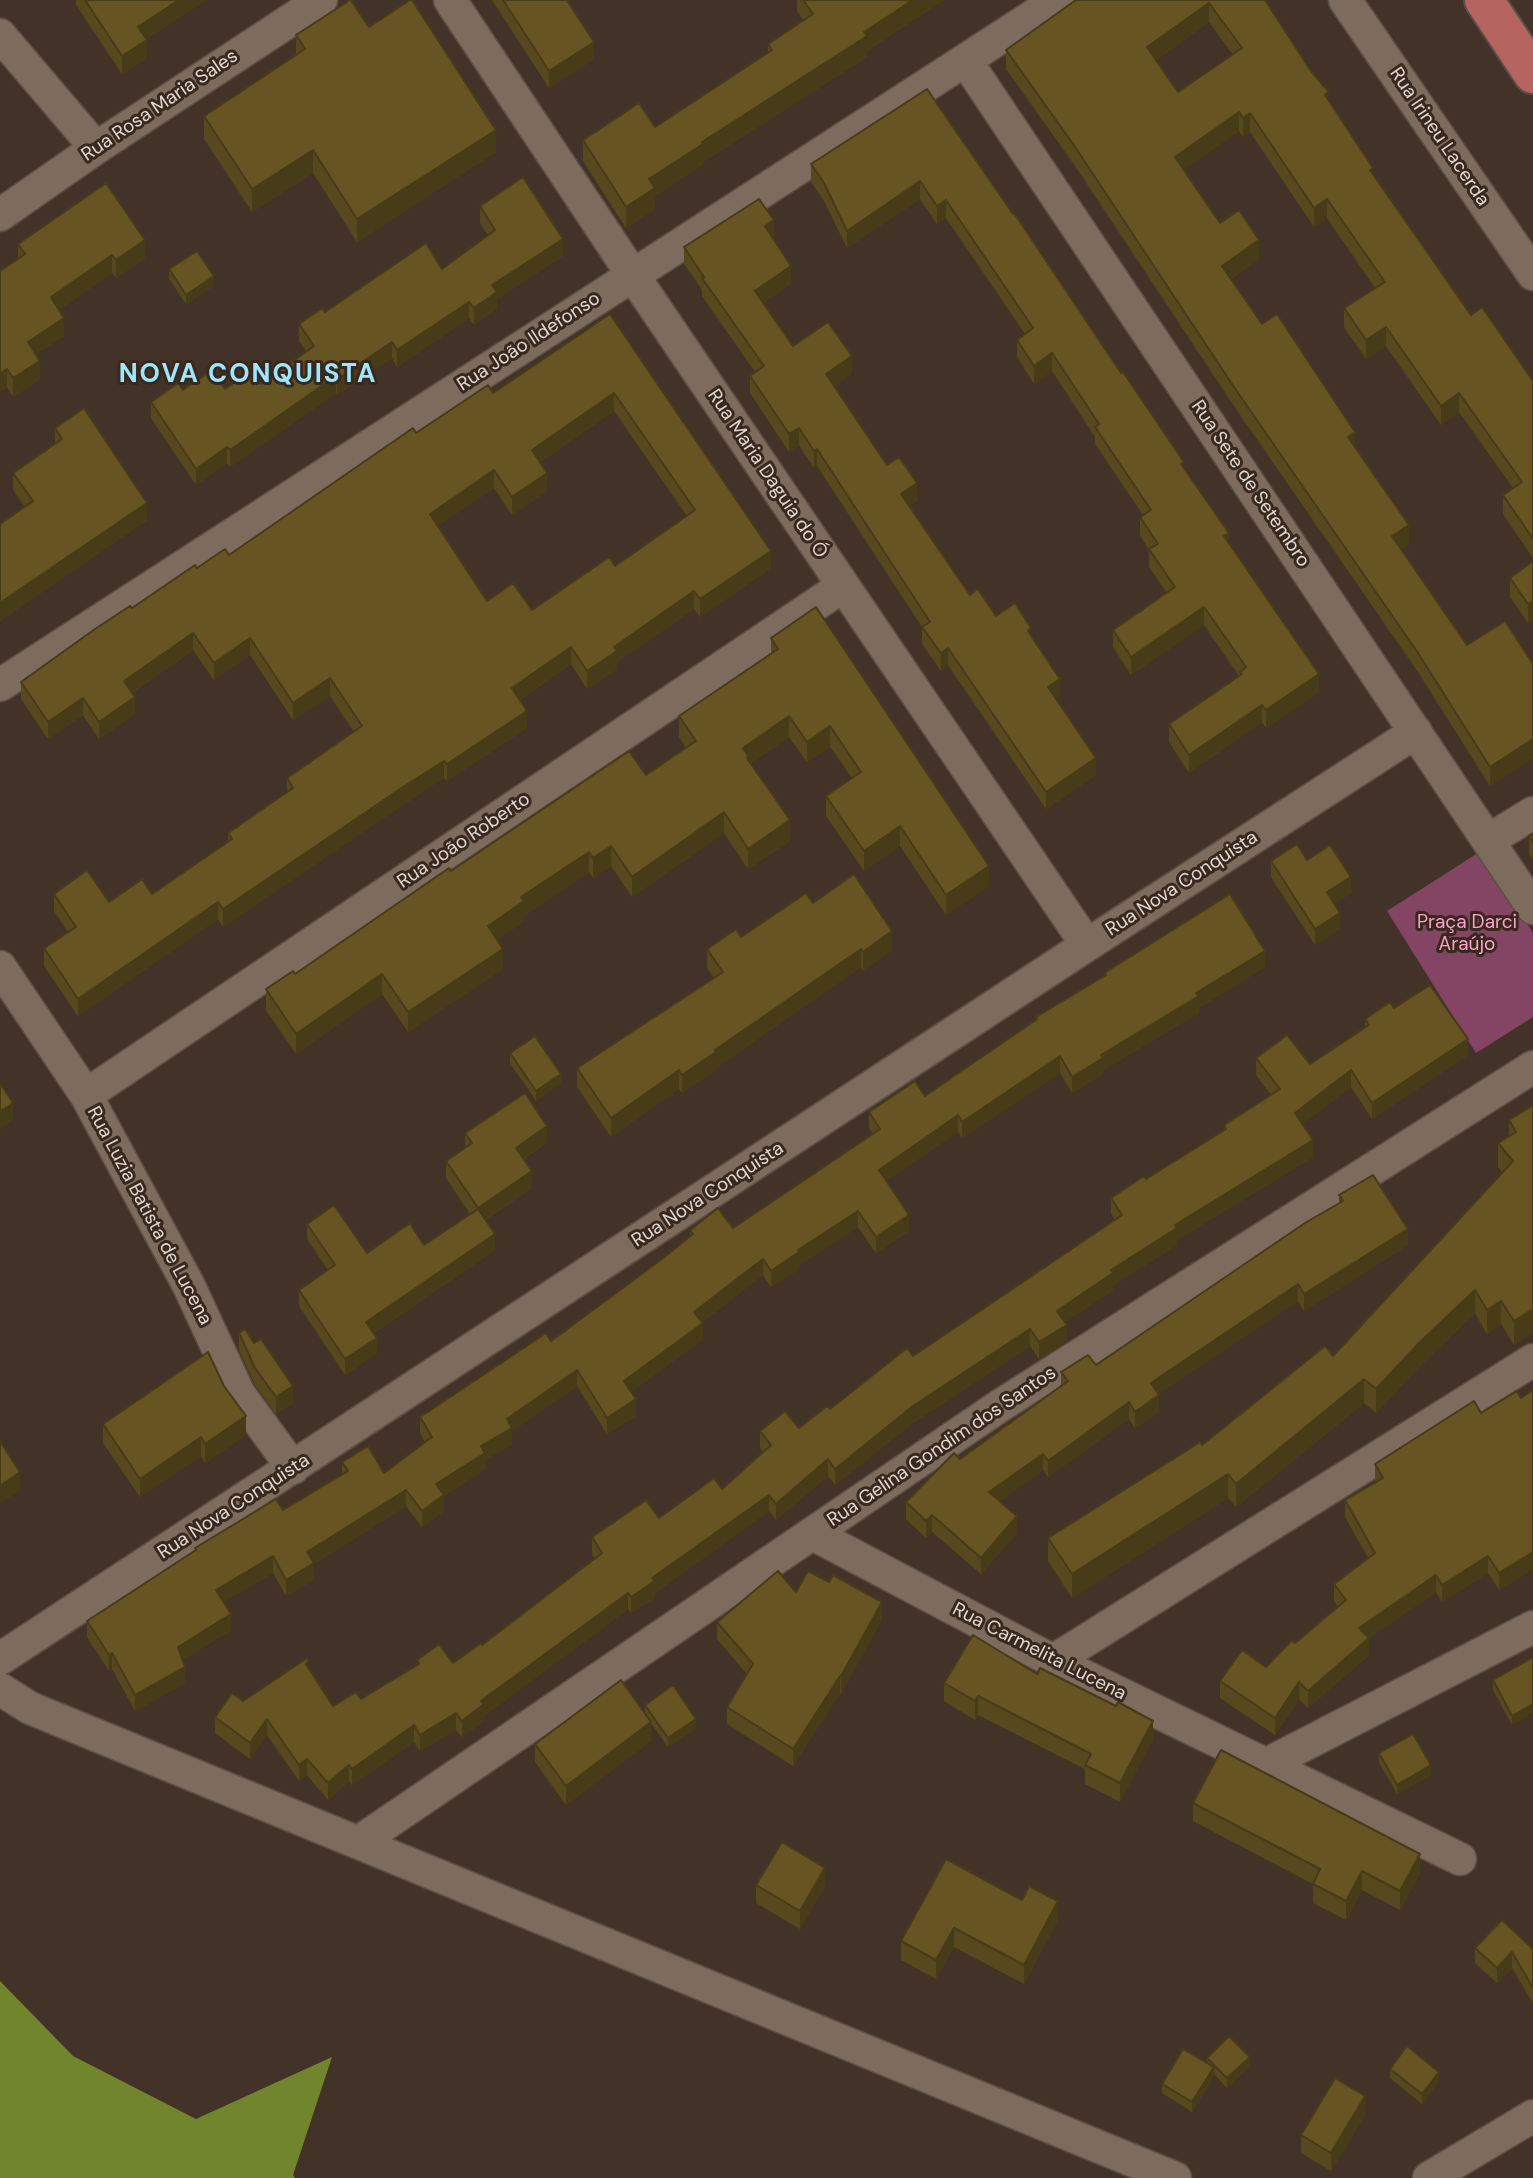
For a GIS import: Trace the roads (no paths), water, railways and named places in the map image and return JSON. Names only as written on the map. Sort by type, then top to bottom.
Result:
[{"type":"main road","points":[[1484,0],[1533,74]]},
{"type":"street","name":"Rua Rosa Maria Sales","points":[[0,215],[96,148],[321,0]]},
{"type":"street","name":"Rua Maria Daguia do Ó","points":[[450,0],[632,274],[1087,945]]},
{"type":"street","name":"Rua João Ildefonso","points":[[0,685],[1058,0]]},
{"type":"street","name":"Rua Irineu Lacerda","points":[[1345,0],[1533,274]]},
{"type":"street","points":[[0,34],[96,148]]},
{"type":"street","name":"Rua Sete de Setembro","points":[[966,61],[1533,908]]},
{"type":"street","name":"Rua João Roberto","points":[[86,1095],[843,586]]},
{"type":"street","name":"Rua Nova Conquista","points":[[0,1659],[1416,732]]},
{"type":"street","points":[[1489,841],[1533,813]]},
{"type":"street","name":"Rua Luzia Batista de Lucena","points":[[0,967],[86,1095],[189,1286],[239,1394],[293,1468]]},
{"type":"street","name":"Rua Gelina Gondim dos Santos","points":[[359,1842],[1001,1405],[1533,1067]]},
{"type":"street","points":[[1052,1661],[1533,1360]]},
{"type":"street","name":"Rua Carmelita Lucena","points":[[813,1534],[1052,1661],[1460,1859]]},
{"type":"street","points":[[1267,1764],[1533,1627]]},
{"type":"street","points":[[0,1689],[30,1707],[1175,2178]]},
{"type":"street","points":[[1429,2178],[1533,2116]]},
{"type":"district","name":"NOVA CONQUISTA","points":[[248,375]]},
{"type":"park label","name":"Praça Darci Araújo","points":[[1467,934]]}]
